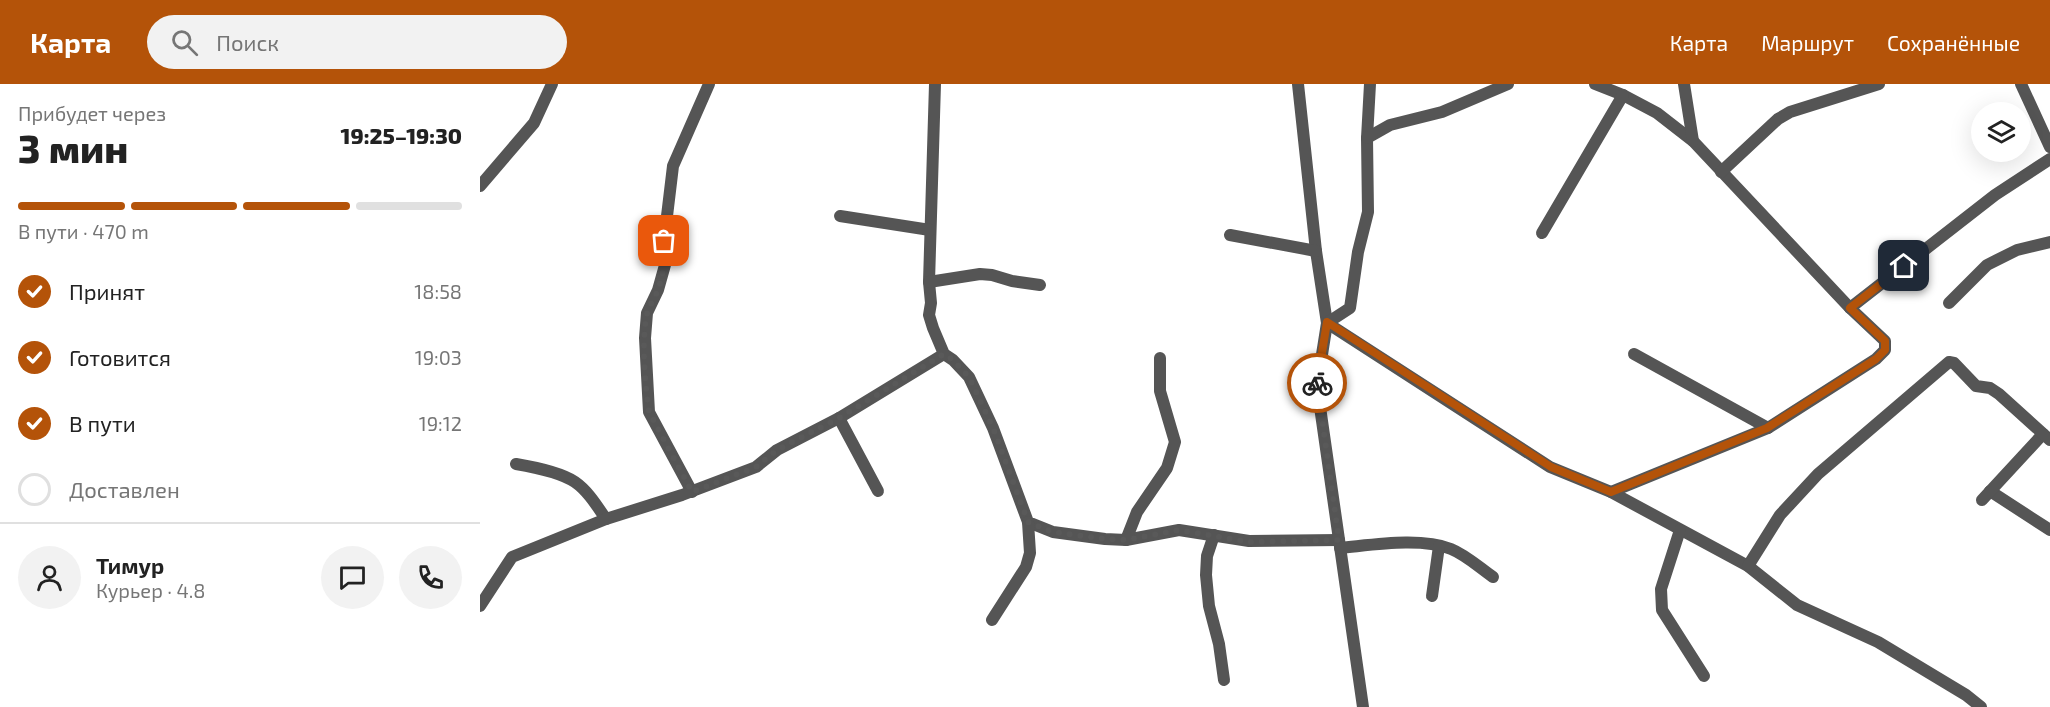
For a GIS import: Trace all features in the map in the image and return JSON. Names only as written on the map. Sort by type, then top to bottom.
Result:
[{"type":"street","points":[[480,186],[534,123],[552,84]]},
{"type":"street","points":[[692,492],[649,412],[645,338],[647,313],[658,290],[665,264],[664,241],[673,166],[709,84]]},
{"type":"street","points":[[935,84],[928,282],[931,303],[929,315],[944,354],[969,377],[993,428],[1028,522],[1030,553],[1026,567],[992,620]]},
{"type":"street","points":[[1298,84],[1327,322],[1317,386],[1363,707]]},
{"type":"street","points":[[1327,322],[1350,308],[1358,252],[1368,212],[1367,138],[1370,84]]},
{"type":"street","points":[[1367,138],[1390,125],[1442,112],[1508,84]]},
{"type":"street","points":[[1595,84],[1658,113],[1693,141],[1850,308],[1885,341],[1885,350],[1876,359],[1767,428],[1611,492]]},
{"type":"street","points":[[1684,84],[1693,141]]},
{"type":"street","points":[[1721,172],[1778,118],[1790,112],[1879,84]]},
{"type":"street","points":[[2021,84],[2050,147]]},
{"type":"street","points":[[1542,233],[1623,95]]},
{"type":"street","points":[[1850,308],[1995,195],[2050,159]]},
{"type":"street","points":[[840,216],[930,230]]},
{"type":"street","points":[[1230,235],[1317,250]]},
{"type":"street","points":[[1949,303],[1987,265],[2017,250],[2050,242]]},
{"type":"street","points":[[928,282],[980,274],[1040,285]]},
{"type":"street","points":[[1327,322],[1551,467],[1611,492],[1748,566],[1797,605],[1878,642],[1966,695],[1981,707]]},
{"type":"street","points":[[480,606],[512,557],[606,519],[692,492],[756,467],[777,450],[839,418],[944,354]]},
{"type":"street","points":[[1634,354],[1767,428]]},
{"type":"street","points":[[1126,540],[1137,512],[1167,468],[1175,442],[1160,391],[1160,358]]},
{"type":"street","points":[[1748,566],[1780,515],[1818,474],[1949,363],[1954,363],[1976,386],[1990,388],[1999,394],[2046,437],[1986,496],[2050,530]]},
{"type":"street","points":[[839,418],[878,491]]},
{"type":"street","points":[[516,464],[539,468],[574,481],[588,494],[606,519]]},
{"type":"street","points":[[1028,522],[1053,532],[1126,540],[1179,530],[1249,542],[1397,543],[1439,546],[1462,555],[1493,577]]},
{"type":"street","points":[[1680,530],[1661,589],[1662,610],[1704,676]]},
{"type":"street","points":[[1214,535],[1207,556],[1206,575],[1209,606],[1219,644],[1224,680]]},
{"type":"street","points":[[1432,596],[1439,546]]},
{"type":"way so far","points":[[664,241],[665,264],[658,290],[647,313],[645,338],[647,398],[649,412],[692,492],[756,467],[777,450],[839,418],[944,354],[969,377],[993,428],[1028,522],[1053,532],[1105,539],[1126,540],[1179,530],[1249,542],[1339,540],[1317,383]]},
{"type":"route","points":[[1317,383],[1327,322],[1551,467],[1611,492],[1767,428],[1876,359],[1885,350],[1885,341],[1850,308],[1904,266]]}]
